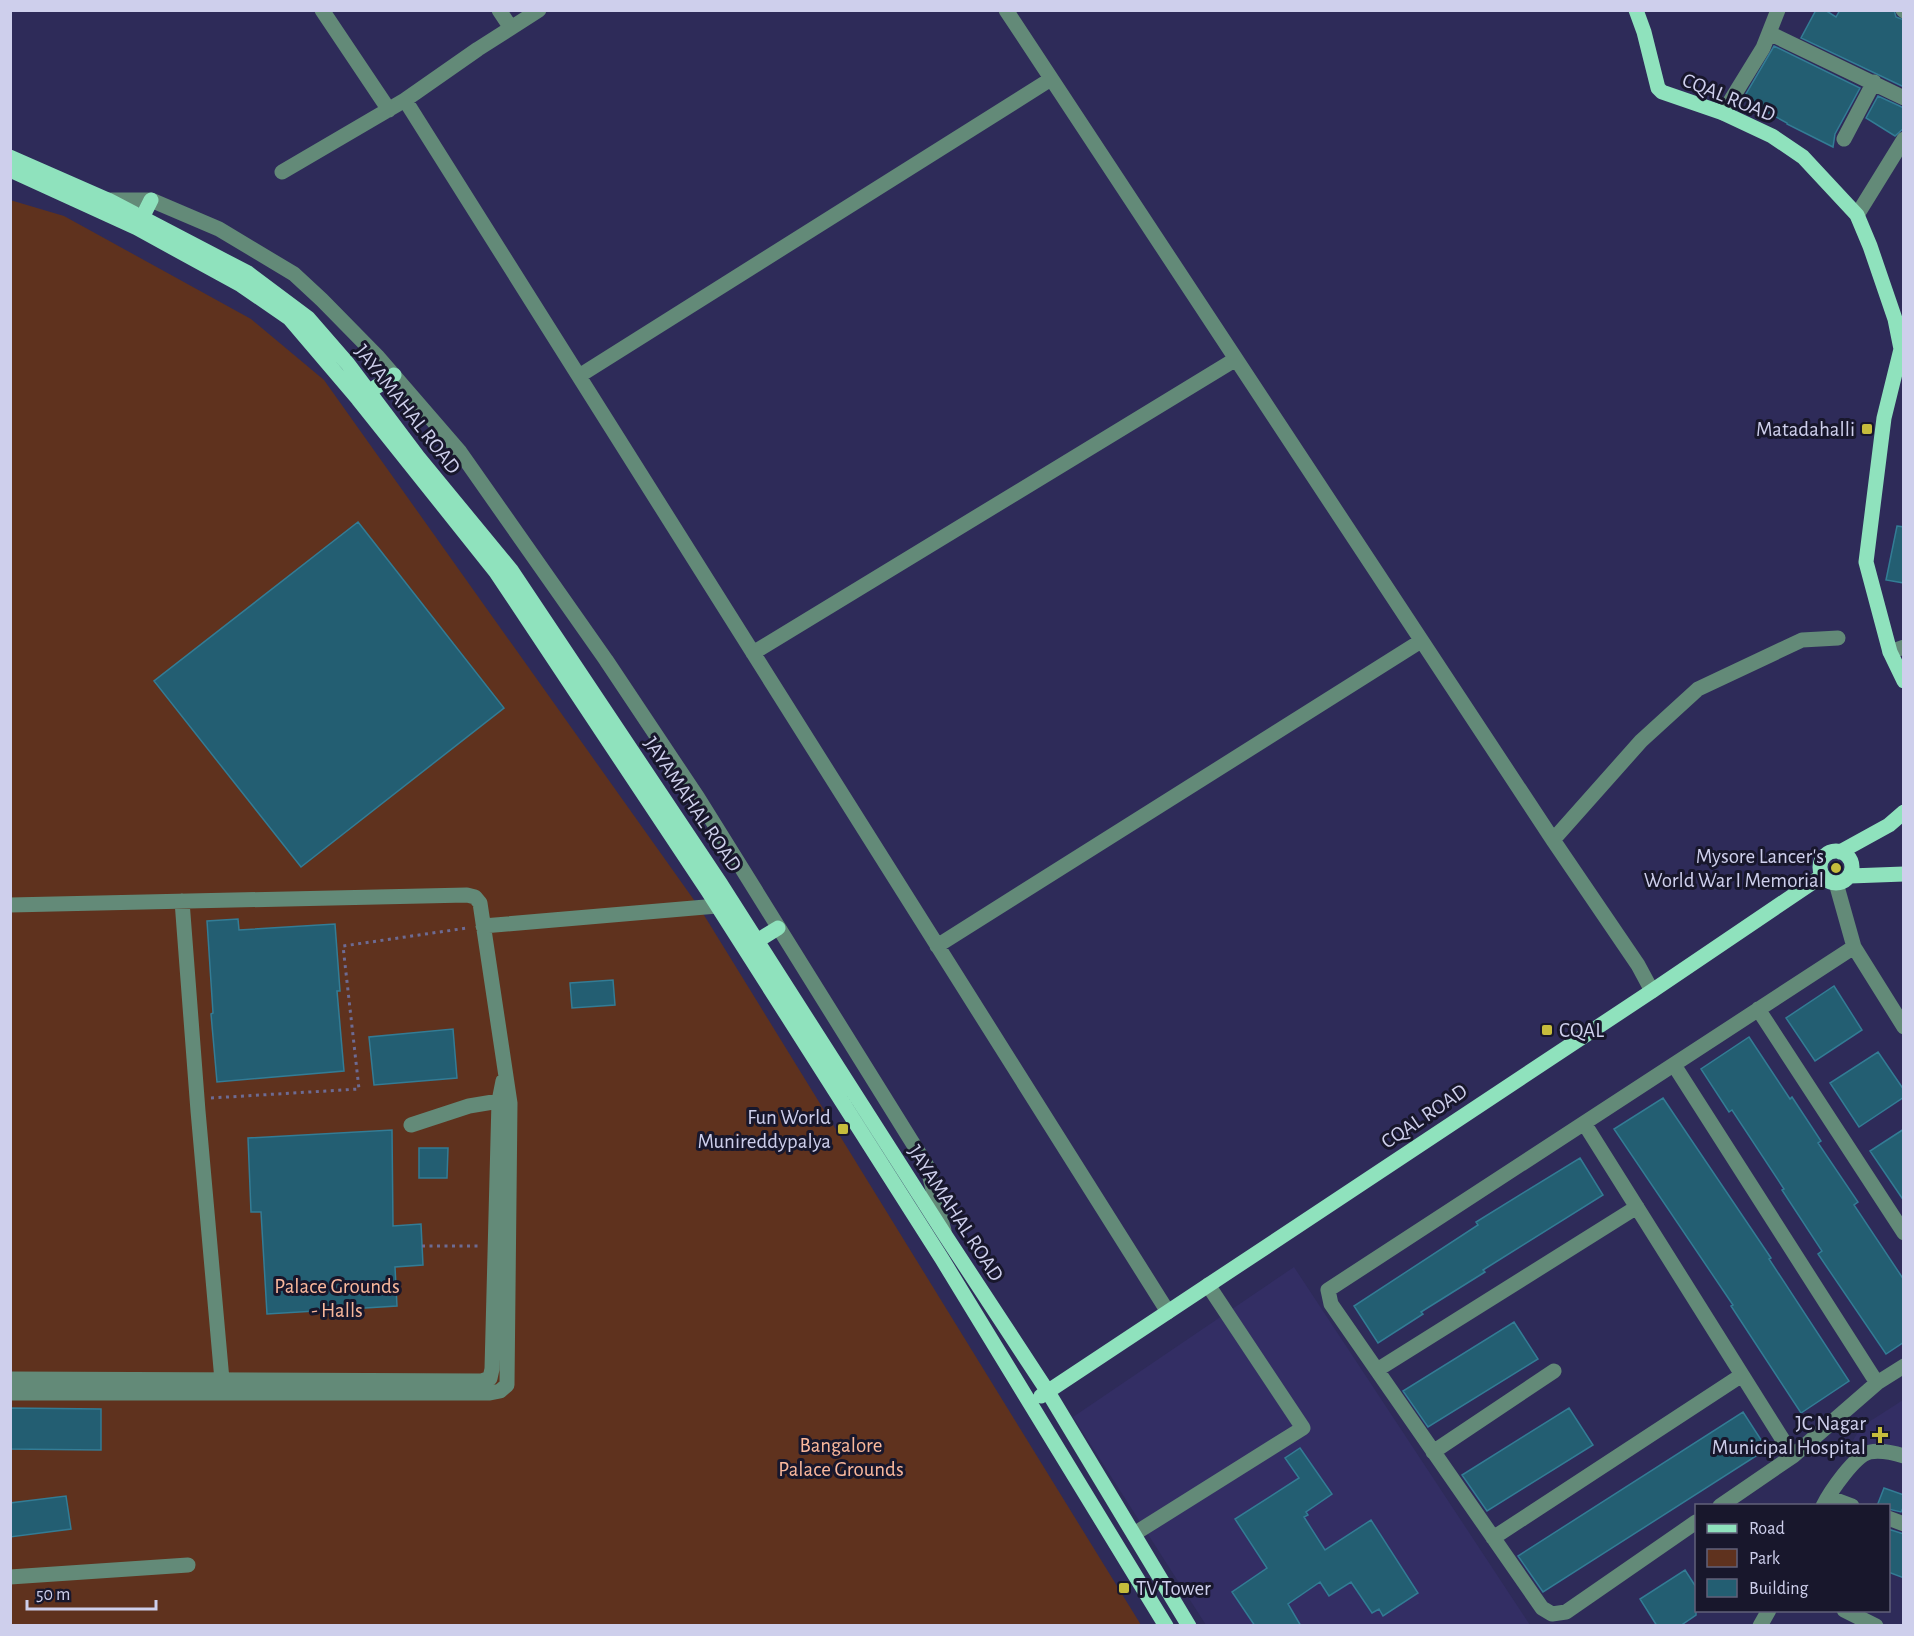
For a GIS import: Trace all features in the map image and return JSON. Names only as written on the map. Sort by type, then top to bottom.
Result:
[{"type":"main road","name":"CQAL ROAD","points":[[1636,10],[1658,88],[1662,92],[1724,112],[1772,136],[1803,157],[1857,216],[1900,318],[1902,350],[1884,418],[1866,562],[1897,649],[1904,681]]},
{"type":"main road","name":"JAYAMAHAL ROAD","points":[[10,157],[38,175],[140,222]]},
{"type":"main road","name":"JAYAMAHAL ROAD","points":[[10,170],[38,175],[108,200],[289,318],[364,395],[496,572],[714,887],[758,940],[945,1235],[1048,1392],[1189,1626]]},
{"type":"main road","points":[[140,222],[151,200]]},
{"type":"main road","points":[[364,395],[394,375]]},
{"type":"main road","points":[[1904,812],[1889,825],[1840,852],[1829,853],[1822,860],[1820,871],[1836,878],[1904,874]]},
{"type":"main road","points":[[1836,878],[1852,872],[1851,861],[1840,852]]},
{"type":"main road","name":"CQAL ROAD","points":[[1029,1402],[1048,1392],[1652,991],[1836,878]]},
{"type":"main road","name":"JAYAMAHAL ROAD","points":[[714,887],[717,906],[942,1259],[1166,1626]]},
{"type":"main road","points":[[744,949],[778,928]]},
{"type":"street","points":[[322,10],[388,110]]},
{"type":"street","points":[[499,10],[511,28]]},
{"type":"street","points":[[282,172],[405,100],[539,10]]},
{"type":"street","points":[[1006,10],[1421,641],[1638,965],[1652,991]]},
{"type":"street","points":[[1724,112],[1763,48],[1778,10]]},
{"type":"street","points":[[1769,33],[1904,98]]},
{"type":"street","points":[[579,376],[1051,79]]},
{"type":"street","points":[[1844,138],[1874,82]]},
{"type":"street","points":[[405,100],[1168,1312]]},
{"type":"street","points":[[1857,216],[1904,139]]},
{"type":"street","points":[[108,200],[151,200],[219,229],[294,274],[394,375],[460,452],[606,660],[698,798],[927,1166],[945,1235]]},
{"type":"street","points":[[753,653],[1236,359]]},
{"type":"street","points":[[1553,840],[1641,741],[1698,689],[1802,640],[1838,638]]},
{"type":"street","points":[[937,946],[1421,641]]},
{"type":"street","points":[[1836,878],[1854,947],[1904,1027]]},
{"type":"street","points":[[10,905],[467,895],[476,897],[480,903],[510,1103],[495,1247],[507,1384],[500,1391],[490,1393],[10,1392]]},
{"type":"street","points":[[182,901],[222,1380]]},
{"type":"street","points":[[483,926],[717,906]]},
{"type":"street","points":[[1695,1523],[1566,1612],[1552,1614],[1542,1608],[1331,1304],[1328,1290],[1854,947]]},
{"type":"street","points":[[1758,1009],[1904,1233]]},
{"type":"street","points":[[1674,1065],[1877,1383]]},
{"type":"street","points":[[10,1379],[481,1381],[490,1378],[501,1302],[502,1193],[499,1101],[505,1072]]},
{"type":"street","points":[[411,1125],[469,1106],[499,1101]]},
{"type":"street","points":[[1584,1123],[1792,1456]]},
{"type":"street","points":[[1377,1370],[1637,1207]]},
{"type":"street","points":[[1134,1534],[1303,1428],[1209,1285]]},
{"type":"street","points":[[1723,1504],[1792,1456],[1877,1383],[1904,1366]]},
{"type":"street","points":[[1433,1452],[1554,1371]]},
{"type":"street","points":[[1493,1538],[1742,1374]]},
{"type":"street","points":[[1842,1504],[1826,1501],[1853,1463],[1869,1452],[1904,1456]]},
{"type":"street","points":[[10,1577],[188,1565]]},
{"type":"street","points":[[1760,1626],[1768,1612]]},
{"type":"street","points":[[1846,1612],[1876,1626]]},
{"type":"path","points":[[197,1099],[359,1089],[343,946],[483,926]]},
{"type":"path","points":[[422,1246],[495,1247]]},
{"type":"shaded area","points":[[1294,1267],[1530,1625],[1206,1625],[1073,1417]]},
{"type":"shaded area","name":"JC Nagar Municipal Hospital","points":[[1903,1400],[1903,1459],[1852,1442],[1861,1427]]},
{"type":"green space","name":"Palace Grounds - Halls","points":[[10,200],[64,216],[251,319],[324,380],[699,907],[1141,1625],[11,1625]]},
{"type":"building","points":[[1816,10],[1825,10],[1836,17],[1840,10],[1894,10],[1896,17],[1904,20],[1904,87],[1801,38]]},
{"type":"building","points":[[1774,46],[1860,88],[1835,134],[1833,147],[1743,99]]},
{"type":"building","points":[[1878,96],[1904,108],[1904,128],[1895,136],[1866,118]]},
{"type":"building","points":[[358,522],[504,708],[301,867],[154,681]]},
{"type":"building","points":[[1897,526],[1904,527],[1904,583],[1886,580]]},
{"type":"building","points":[[238,919],[239,930],[335,924],[340,991],[337,991],[344,1071],[217,1082],[207,921]]},
{"type":"building","points":[[613,980],[615,1005],[572,1008],[570,983]]},
{"type":"building","points":[[1834,986],[1862,1030],[1815,1061],[1786,1018]]},
{"type":"building","points":[[453,1029],[457,1078],[374,1085],[369,1037]]},
{"type":"building","points":[[1749,1037],[1821,1141],[1818,1143],[1858,1202],[1854,1205],[1904,1280],[1904,1342],[1886,1354],[1818,1254],[1822,1251],[1782,1190],[1784,1189],[1732,1110],[1729,1112],[1701,1069]]},
{"type":"building","points":[[1878,1052],[1904,1090],[1904,1097],[1859,1127],[1830,1083]]},
{"type":"building","points":[[1663,1098],[1771,1258],[1769,1259],[1849,1381],[1801,1413],[1731,1306],[1733,1305],[1614,1129]]},
{"type":"building","points":[[1904,1129],[1904,1201],[1870,1151]]},
{"type":"building","points":[[392,1130],[393,1226],[421,1224],[423,1265],[395,1267],[397,1306],[267,1314],[261,1212],[251,1212],[248,1138]]},
{"type":"building","points":[[419,1148],[448,1148],[447,1178],[419,1178]]},
{"type":"building","points":[[1580,1158],[1603,1195],[1483,1270],[1485,1272],[1421,1312],[1423,1314],[1378,1343],[1354,1306],[1478,1225],[1476,1222]]},
{"type":"building","points":[[1514,1322],[1538,1359],[1428,1427],[1403,1391]]},
{"type":"building","points":[[10,1408],[101,1409],[101,1450],[10,1449]]},
{"type":"building","points":[[1569,1408],[1593,1445],[1487,1511],[1462,1475]]},
{"type":"building","points":[[1743,1412],[1767,1449],[1543,1592],[1518,1556]]},
{"type":"building","points":[[1300,1448],[1332,1494],[1306,1512],[1308,1515],[1304,1517],[1325,1550],[1371,1520],[1418,1593],[1383,1616],[1379,1609],[1372,1613],[1351,1582],[1329,1596],[1320,1582],[1288,1604],[1301,1626],[1255,1626],[1232,1592],[1267,1568],[1235,1519],[1299,1478],[1285,1458]]},
{"type":"building","points":[[1884,1488],[1904,1495],[1904,1506],[1901,1512],[1890,1509],[1890,1504],[1878,1504]]},
{"type":"building","points":[[66,1496],[71,1529],[10,1537],[10,1503]]},
{"type":"building","points":[[1890,1530],[1904,1534],[1904,1578],[1890,1573]]},
{"type":"building","points":[[1685,1570],[1695,1585],[1696,1615],[1680,1626],[1657,1626],[1640,1599]]},
{"type":"place","name":"Matadahalli","points":[[1867,429]]},
{"type":"place","name":"Mysore Lancer's World War I Memorial","points":[[1836,868]]},
{"type":"place","name":"CQAL","points":[[1547,1030]]},
{"type":"place","name":"Fun World Munireddypalya","points":[[843,1129]]},
{"type":"place","name":"JC Nagar Municipal Hospital","points":[[1880,1435]]},
{"type":"place","name":"TV Tower","points":[[1124,1588]]},
{"type":"park label","name":"Bangalore Palace Grounds","points":[[841,1457]]}]
